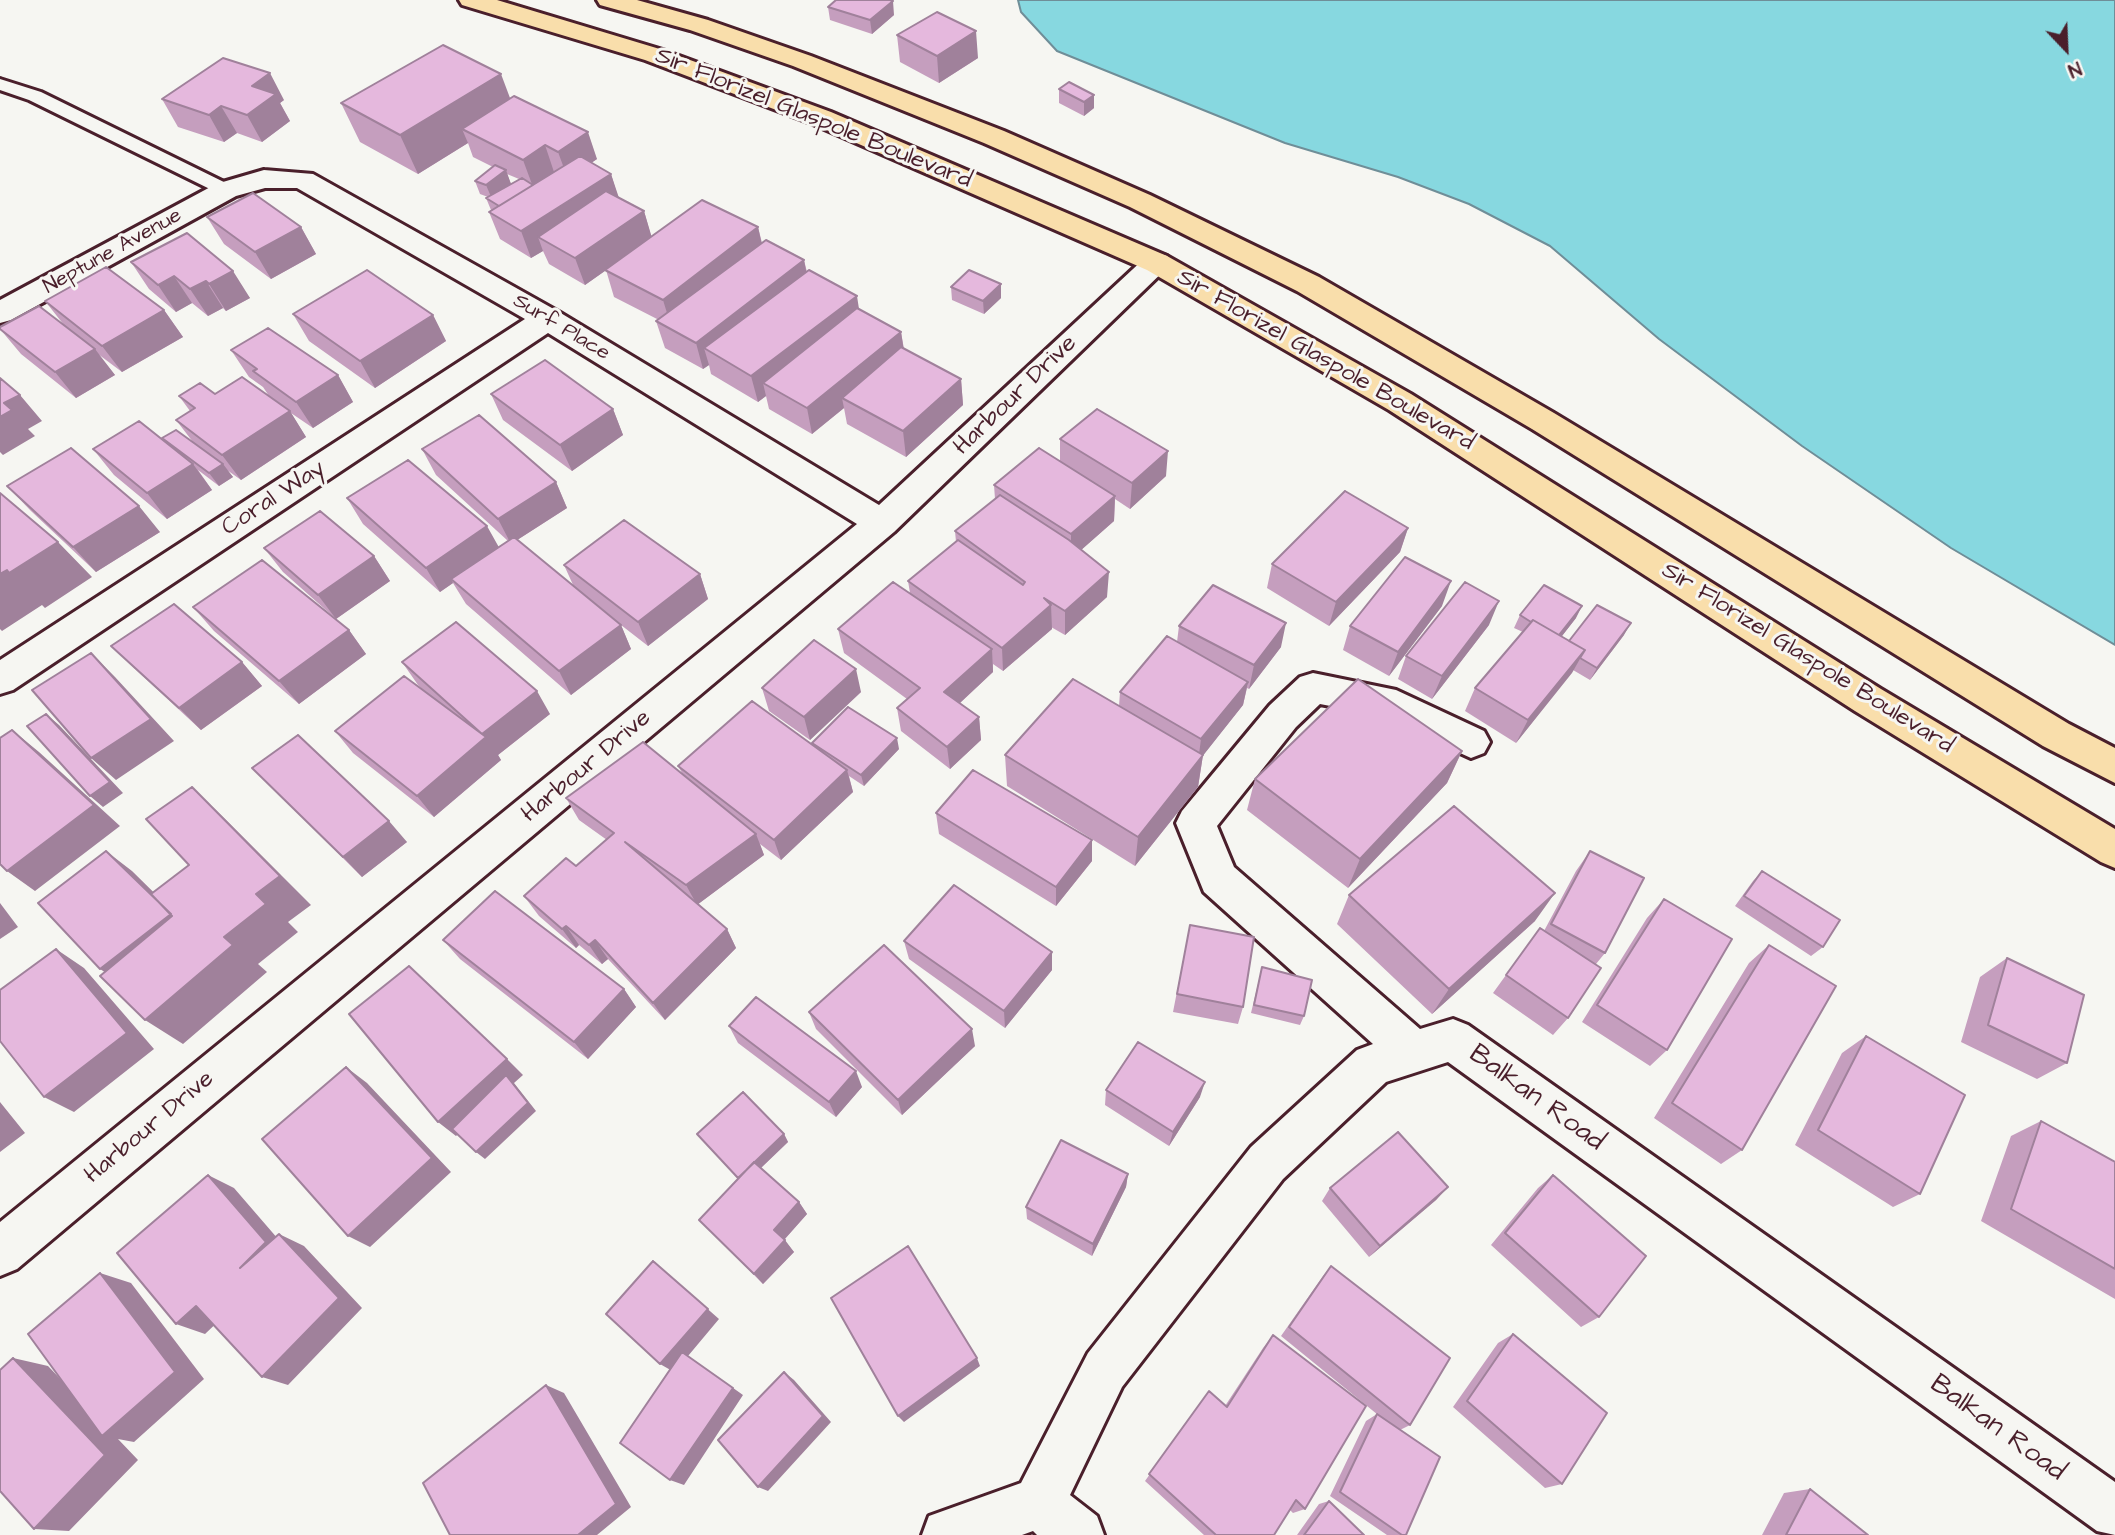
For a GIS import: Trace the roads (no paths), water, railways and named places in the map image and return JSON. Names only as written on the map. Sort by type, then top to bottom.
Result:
[{"type":"highway","name":"Sir Florizel Glaspole Boulevard","points":[[471,0],[654,55],[809,113],[1157,263],[1411,409],[1868,700],[2115,850]]},
{"type":"highway","name":"Sir Florizel Glaspole Boulevard","points":[[609,0],[699,25],[802,61],[994,136],[1140,201],[1308,284],[1532,415],[2044,728],[2115,767]]},
{"type":"street","name":"Surf Place","points":[[226,190],[264,179],[303,180],[548,319],[881,523]]},
{"type":"street","name":"Neptune Avenue","points":[[0,313],[226,190]]},
{"type":"street","name":"Harbour Drive","points":[[0,1252],[881,523],[1157,263]]},
{"type":"street","name":"Coral Way","points":[[0,679],[548,319]]},
{"type":"street","points":[[1415,1052],[1218,879],[1196,823],[1283,716],[1313,688],[1383,701],[1471,741]]},
{"type":"street","name":"Balkan Road","points":[[1039,1503],[1105,1370],[1266,1163],[1373,1065],[1453,1040],[2115,1513]]},
{"type":"street","points":[[948,1535],[1039,1503],[1078,1535]]},
{"type":"lane","points":[[0,84],[35,96],[226,190]]},
{"type":"water","points":[[1018,0],[2115,0],[2115,645],[1951,548],[1802,446],[1659,339],[1550,246],[1469,204],[1398,177],[1285,143],[1057,51],[1021,12]]}]
